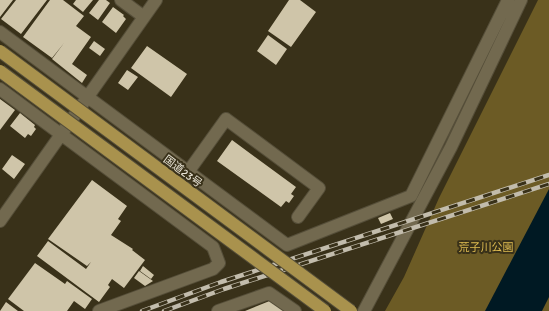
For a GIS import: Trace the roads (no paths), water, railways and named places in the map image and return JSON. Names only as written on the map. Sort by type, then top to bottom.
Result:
[{"type":"highway","name":"国道23号","points":[[0,51],[351,311]]},
{"type":"highway","points":[[0,71],[325,311]]},
{"type":"street","points":[[121,0],[144,17]]},
{"type":"street","points":[[2,215],[156,0]]},
{"type":"street","points":[[0,32],[287,245],[411,196],[508,0]]},
{"type":"street","points":[[364,311],[451,147],[521,0]]},
{"type":"street","points":[[0,89],[213,247],[218,256],[219,263],[213,269],[99,311]]},
{"type":"street","points":[[188,172],[226,119],[319,188],[298,217]]},
{"type":"street","points":[[218,311],[269,293],[295,311]]},
{"type":"water","points":[[549,189],[549,297],[542,311],[485,311]]},
{"type":"railway","points":[[142,311],[221,282],[549,175]]},
{"type":"railway","points":[[164,311],[224,289],[549,184]]},
{"type":"park label","name":"荒子川公園","points":[[486,247]]}]
